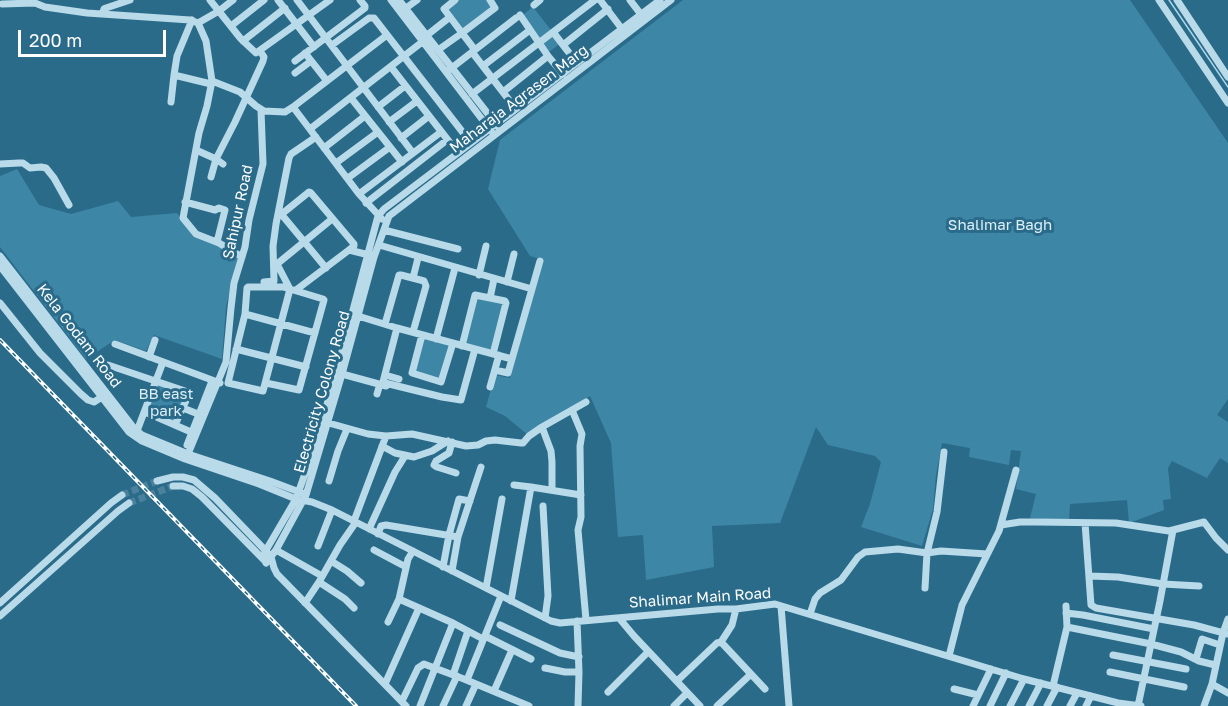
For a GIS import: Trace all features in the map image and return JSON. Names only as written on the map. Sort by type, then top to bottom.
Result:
[{"type":"street","points":[[102,14],[104,9],[130,0]]},
{"type":"street","points":[[210,0],[254,53],[330,0]]},
{"type":"street","points":[[2,4],[35,3],[45,7],[102,14],[195,22],[219,11],[233,0]]},
{"type":"street","points":[[231,26],[264,0]]},
{"type":"street","points":[[278,0],[314,47]]},
{"type":"street","points":[[297,0],[413,153]]},
{"type":"street","points":[[295,61],[365,9],[360,0]]},
{"type":"street","points":[[391,0],[403,10],[426,38],[492,132]]},
{"type":"street","points":[[399,0],[403,10]]},
{"type":"street","points":[[403,10],[417,0]]},
{"type":"street","points":[[456,0],[445,8],[483,66],[516,109]]},
{"type":"street","points":[[438,50],[495,8],[491,0]]},
{"type":"street","points":[[472,94],[595,0]]},
{"type":"street","points":[[600,0],[622,29]]},
{"type":"street","points":[[630,0],[643,17]]},
{"type":"street","name":"Maharaja Agrasen Marg","points":[[498,127],[516,109],[643,17],[660,0]]},
{"type":"street","name":"Maharaja Agrasen Marg","points":[[378,216],[429,181],[622,29],[671,0]]},
{"type":"street","points":[[1159,0],[1228,103]]},
{"type":"street","points":[[1177,0],[1228,77]]},
{"type":"street","points":[[243,41],[285,8]]},
{"type":"street","points":[[563,45],[608,9]]},
{"type":"street","points":[[332,45],[371,17],[374,18],[471,143]]},
{"type":"street","points":[[310,129],[404,57],[450,17]]},
{"type":"street","points":[[449,70],[518,17],[548,56],[567,73]]},
{"type":"street","points":[[171,102],[177,56],[195,22]]},
{"type":"street","points":[[195,22],[206,41],[212,82],[183,218],[196,234],[217,242],[242,257]]},
{"type":"street","points":[[483,66],[530,30]]},
{"type":"street","points":[[553,32],[577,63]]},
{"type":"street","points":[[174,75],[212,82],[240,92],[261,110],[285,112],[387,35]]},
{"type":"street","points":[[426,38],[438,50],[449,70],[498,127]]},
{"type":"street","points":[[211,177],[216,159],[236,122],[264,59],[260,51]]},
{"type":"street","points":[[306,53],[327,81]]},
{"type":"street","points":[[503,92],[548,56]]},
{"type":"street","points":[[295,73],[311,61]]},
{"type":"street","points":[[391,67],[458,153]]},
{"type":"street","points":[[378,107],[405,86]]},
{"type":"street","points":[[351,98],[402,162]]},
{"type":"street","points":[[389,122],[417,101]]},
{"type":"street","points":[[293,107],[366,203],[386,222]]},
{"type":"street","name":"Sahipur Road","points":[[201,415],[226,362],[234,283],[263,164],[261,110]]},
{"type":"street","points":[[324,148],[365,116]]},
{"type":"street","points":[[401,138],[429,116]]},
{"type":"street","points":[[336,163],[378,132]]},
{"type":"street","points":[[359,194],[441,132]]},
{"type":"street","name":"Maharaja Agrasen Marg","points":[[386,222],[389,216],[458,153],[492,132]]},
{"type":"street","points":[[234,283],[274,281],[273,246],[288,163],[291,154],[316,137]]},
{"type":"street","points":[[366,203],[447,140]]},
{"type":"street","points":[[348,178],[390,147]]},
{"type":"street","points":[[196,150],[223,164]]},
{"type":"street","points":[[0,164],[23,163],[30,168],[46,168],[69,205]]},
{"type":"street","points":[[116,344],[215,382],[263,391],[281,324],[293,290],[326,268],[354,246],[310,192],[282,215],[326,268]]},
{"type":"street","points":[[185,202],[215,210],[219,208],[225,210],[217,242]]},
{"type":"street","name":"Electricity Colony Road","points":[[266,557],[276,550],[301,496],[342,374],[358,316],[378,216]]},
{"type":"street","points":[[293,290],[277,264],[332,219]]},
{"type":"street","name":"Electricity Colony Road","points":[[325,422],[371,256],[379,245],[386,222]]},
{"type":"street","points":[[384,230],[458,249]]},
{"type":"street","points":[[379,245],[532,289]]},
{"type":"street","points":[[479,274],[486,246]]},
{"type":"street","points":[[349,250],[371,256]]},
{"type":"street","points":[[507,282],[514,254]]},
{"type":"street","name":"Kela Godam Road","points":[[0,256],[105,396]]},
{"type":"street","points":[[413,278],[418,258]]},
{"type":"street","points":[[495,370],[508,373],[540,261]]},
{"type":"street","name":"Kela Godam Road","points":[[0,266],[142,441],[167,453],[301,496]]},
{"type":"street","points":[[436,339],[455,268]]},
{"type":"street","points":[[385,324],[399,275],[424,281],[426,284],[414,333]]},
{"type":"street","points":[[490,298],[494,279]]},
{"type":"street","points":[[228,383],[245,314],[247,288],[280,287],[324,300],[298,390],[266,383]]},
{"type":"street","points":[[462,346],[475,295],[506,303],[490,387]]},
{"type":"street","points":[[0,303],[40,353],[81,394],[91,402],[105,396]]},
{"type":"street","points":[[245,314],[315,333]]},
{"type":"street","points":[[358,316],[512,358]]},
{"type":"street","points":[[397,328],[384,383],[461,400],[475,349]]},
{"type":"street","points":[[422,335],[412,373],[427,378],[442,381],[453,343]]},
{"type":"street","points":[[149,357],[155,340]]},
{"type":"street","points":[[236,349],[306,367]]},
{"type":"street","points":[[133,430],[145,412],[163,362]]},
{"type":"street","points":[[108,365],[188,392],[175,425]]},
{"type":"street","points":[[342,374],[455,404]]},
{"type":"street","points":[[385,375],[399,379]]},
{"type":"street","points":[[423,393],[427,378]]},
{"type":"street","points":[[377,394],[380,384]]},
{"type":"street","points":[[325,422],[368,434],[386,436],[412,434],[472,446],[495,440],[523,443],[542,427],[586,402]]},
{"type":"street","points":[[183,408],[201,415]]},
{"type":"street","points":[[572,410],[582,434],[580,446],[581,517],[578,530],[586,620]]},
{"type":"street","points":[[145,412],[191,432]]},
{"type":"street","points":[[187,445],[191,432],[201,415]]},
{"type":"street","points":[[188,454],[201,415]]},
{"type":"street","points":[[542,427],[551,451],[552,490]]},
{"type":"street","points":[[329,481],[347,429]]},
{"type":"street","name":"Kela Godam Road","points":[[133,430],[188,454],[270,481],[301,496]]},
{"type":"street","points":[[305,603],[355,522],[386,436]]},
{"type":"street","points":[[382,446],[395,453],[414,457],[432,451],[450,441]]},
{"type":"street","points":[[450,441],[449,453],[436,461],[434,465],[456,473]]},
{"type":"street","points":[[925,588],[927,553],[938,512],[944,452]]},
{"type":"street","points":[[369,529],[395,472],[405,456]]},
{"type":"street","points":[[452,571],[458,537],[481,467]]},
{"type":"street","points":[[949,656],[963,605],[999,531],[1016,470]]},
{"type":"street","points":[[157,481],[173,477],[194,480],[215,498],[266,557],[277,574],[403,704]]},
{"type":"street","points":[[514,485],[581,495]]},
{"type":"street","points":[[173,486],[192,489],[202,496],[266,557],[274,575],[403,704]]},
{"type":"street","points":[[511,601],[531,487]]},
{"type":"street","points":[[0,603],[122,495]]},
{"type":"street","name":"Electricity Colony Road","points":[[266,557],[301,496]]},
{"type":"street","name":"Shalimar Main Road","points":[[301,496],[551,621],[560,623],[775,604],[1024,679],[1118,705],[1135,706]]},
{"type":"street","points":[[443,567],[459,499],[470,501]]},
{"type":"street","points":[[486,588],[502,499]]},
{"type":"street","points":[[0,616],[129,502]]},
{"type":"street","points":[[543,506],[549,596],[545,618]]},
{"type":"street","points":[[318,546],[332,510]]},
{"type":"street","points":[[1001,525],[1028,522],[1116,523],[1164,531],[1204,522],[1228,550]]},
{"type":"street","points":[[1085,523],[1090,602],[1093,607],[1226,633]]},
{"type":"street","points":[[378,534],[382,525],[386,525],[458,537]]},
{"type":"street","points":[[1135,706],[1148,662],[1173,530]]},
{"type":"street","points":[[810,614],[815,599],[820,593],[841,580],[865,552],[898,549],[927,553],[941,551],[987,554]]},
{"type":"street","points":[[276,550],[321,579],[354,608]]},
{"type":"street","points":[[374,550],[406,567]]},
{"type":"street","points":[[388,622],[399,599],[408,559],[413,551]]},
{"type":"street","points":[[331,561],[348,571],[361,583]]},
{"type":"street","points":[[1089,576],[1199,586]]},
{"type":"street","points":[[467,680],[501,596]]},
{"type":"street","points":[[399,599],[531,659]]},
{"type":"street","points":[[781,606],[789,706]]},
{"type":"street","points":[[385,684],[419,608]]},
{"type":"street","points":[[677,681],[717,643],[721,642],[732,625],[736,609]]},
{"type":"street","points":[[1047,706],[1055,687],[1067,627],[1066,610],[1154,629]]},
{"type":"street","points":[[619,618],[700,706]]},
{"type":"street","points":[[1203,706],[1212,684],[1228,620]]},
{"type":"street","points":[[577,621],[578,706]]},
{"type":"street","points":[[420,706],[453,623]]},
{"type":"street","points":[[500,625],[560,653],[579,657]]},
{"type":"street","points":[[1067,627],[1151,644],[1215,665]]},
{"type":"street","points":[[443,706],[468,632]]},
{"type":"street","points":[[1196,659],[1202,639],[1220,645]]},
{"type":"street","points":[[721,642],[765,689]]},
{"type":"street","points":[[494,691],[512,650]]},
{"type":"street","points":[[608,692],[648,652]]},
{"type":"street","points":[[1113,655],[1186,669]]},
{"type":"street","points":[[403,704],[419,666],[424,664],[529,706]]},
{"type":"street","points":[[545,668],[579,672]]},
{"type":"street","points":[[973,706],[991,669]]},
{"type":"street","points":[[1110,672],[1184,687]]},
{"type":"street","points":[[990,706],[1006,673]]},
{"type":"street","points":[[717,706],[751,674]]},
{"type":"street","points":[[1010,706],[1024,679]]},
{"type":"street","points":[[1029,706],[1041,683]]},
{"type":"street","points":[[466,706],[476,684]]},
{"type":"street","points":[[1212,684],[1228,693]]},
{"type":"street","points":[[954,689],[978,695]]},
{"type":"street","points":[[674,706],[687,693]]},
{"type":"street","points":[[1070,706],[1077,693]]},
{"type":"street","points":[[1086,706],[1091,696]]},
{"type":"green space","points":[[459,0],[488,0],[493,7],[462,30],[446,9]]},
{"type":"green space","name":"Shalimar Bagh","points":[[683,0],[1130,0],[1228,143],[1228,399],[1217,415],[1228,422],[1228,463],[1220,458],[1207,478],[1172,461],[1168,468],[1171,499],[1163,500],[1164,510],[1129,523],[1127,500],[1070,504],[1069,521],[1030,518],[1036,494],[1016,489],[1021,451],[1011,450],[1009,465],[969,457],[970,448],[942,443],[933,509],[922,546],[861,527],[870,504],[881,462],[875,456],[828,445],[816,427],[780,523],[712,526],[714,567],[646,580],[643,535],[618,537],[611,443],[590,396],[527,434],[505,416],[486,407],[495,375],[510,378],[543,260],[530,256],[488,189],[500,140]]},
{"type":"green space","points":[[533,7],[561,43],[546,54],[519,18]]},
{"type":"green space","points":[[17,169],[39,205],[71,214],[118,201],[131,217],[177,213],[194,237],[217,244],[239,258],[226,306],[222,359],[154,335],[146,351],[115,340],[86,359],[0,247],[0,176]]},
{"type":"green space","points":[[476,296],[504,303],[492,352],[464,344]]},
{"type":"green space","points":[[424,337],[451,345],[441,380],[414,372]]},
{"type":"green space","name":"BB east park","points":[[157,383],[186,394],[176,422],[146,411]]},
{"type":"waterway","points":[[1169,0],[1228,87]]},
{"type":"tunnel","points":[[122,495],[157,481]]},
{"type":"tunnel","points":[[129,503],[173,486]]},
{"type":"railway","points":[[0,340],[356,706]]}]
